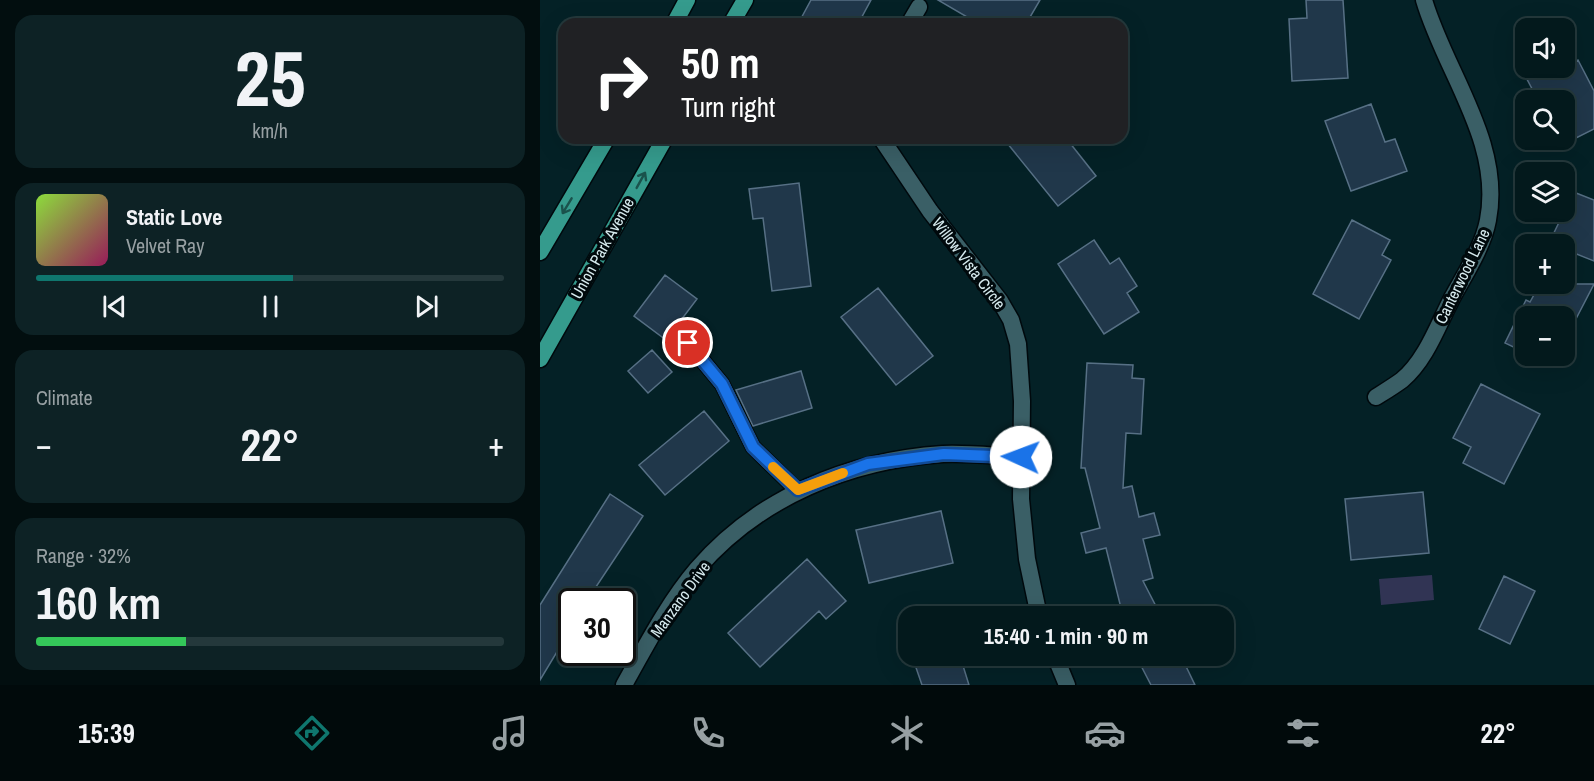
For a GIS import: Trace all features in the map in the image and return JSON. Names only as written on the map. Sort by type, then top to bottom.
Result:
[{"type":"main road","points":[[677,18],[687,0]]},
{"type":"main road","points":[[734,18],[745,0]]},
{"type":"main road","points":[[540,252],[603,144]]},
{"type":"main road","name":"Union Park Avenue","points":[[540,359],[662,144]]},
{"type":"street","name":"Canterwood Lane","points":[[1376,397],[1404,379],[1422,357],[1479,247],[1488,221],[1492,184],[1486,151],[1431,24],[1424,0]]},
{"type":"street","points":[[913,18],[919,7]]},
{"type":"street","name":"Willow Vista Circle","points":[[885,144],[930,211],[1000,301],[1011,320],[1018,344],[1021,499],[1037,606]]},
{"type":"street","name":"Manzano Drive","points":[[624,685],[659,624],[697,569],[742,525],[798,490],[868,464],[944,454],[1021,457]]},
{"type":"street","points":[[1058,666],[1067,685]]},
{"type":"lane","points":[[688,343],[722,384],[753,447],[798,490]]},
{"type":"water","points":[[1432,575],[1434,600],[1381,605],[1379,579]]},
{"type":"building","points":[[811,0],[871,0],[861,18],[801,18]]},
{"type":"building","points":[[938,0],[1040,0],[1030,18],[969,18]]},
{"type":"building","points":[[1306,0],[1343,0],[1348,78],[1292,81],[1289,19],[1307,18]]},
{"type":"building","points":[[1578,60],[1594,91],[1594,129],[1575,138],[1575,90],[1533,90],[1526,78],[1575,78],[1575,62]]},
{"type":"building","points":[[1371,104],[1385,142],[1395,139],[1407,171],[1351,191],[1325,121]]},
{"type":"building","points":[[1008,144],[1071,144],[1096,176],[1058,206]]},
{"type":"building","points":[[799,183],[811,286],[772,291],[763,218],[753,219],[749,189]]},
{"type":"building","points":[[1575,193],[1594,200],[1594,261],[1575,253],[1575,234],[1553,234],[1559,222],[1575,222]]},
{"type":"building","points":[[1352,220],[1390,240],[1382,255],[1391,260],[1359,319],[1313,294]]},
{"type":"building","points":[[1094,240],[1110,264],[1119,258],[1137,286],[1127,293],[1139,312],[1104,334],[1058,264]]},
{"type":"building","points":[[665,275],[697,299],[666,340],[634,316]]},
{"type":"building","points":[[1575,284],[1594,284],[1575,321],[1575,306],[1523,306],[1526,300],[1530,302],[1534,294],[1575,294]]},
{"type":"building","points":[[878,288],[933,356],[896,385],[841,317]]},
{"type":"building","points":[[1515,323],[1515,348],[1505,343]]},
{"type":"building","points":[[652,350],[672,372],[648,393],[628,371]]},
{"type":"building","points":[[1087,363],[1133,365],[1132,378],[1144,379],[1141,434],[1126,433],[1123,488],[1132,486],[1139,517],[1154,513],[1160,535],[1143,539],[1153,578],[1143,581],[1156,606],[1120,606],[1106,548],[1086,553],[1081,533],[1100,528],[1085,468],[1081,468]]},
{"type":"building","points":[[801,371],[812,408],[753,426],[736,390]]},
{"type":"building","points":[[1481,384],[1540,414],[1504,484],[1463,463],[1471,447],[1453,438]]},
{"type":"building","points":[[704,411],[729,441],[665,495],[639,465]]},
{"type":"building","points":[[1423,492],[1429,553],[1351,560],[1345,499]]},
{"type":"building","points":[[610,494],[643,516],[595,588],[558,588],[558,650],[540,680],[540,605]]},
{"type":"building","points":[[941,511],[953,563],[869,583],[856,530]]},
{"type":"building","points":[[807,559],[846,601],[826,619],[819,611],[760,667],[728,633]]},
{"type":"building","points":[[1504,576],[1535,591],[1510,644],[1479,629]]},
{"type":"building","points":[[915,666],[963,666],[969,685],[922,685]]},
{"type":"building","points":[[1141,666],[1186,666],[1195,685],[1151,685]]},
{"type":"slow traffic","points":[[773,467],[798,490],[843,473]]},
{"type":"route","points":[[688,343],[722,384],[753,447],[798,490],[868,464],[944,454],[1021,457]]}]
